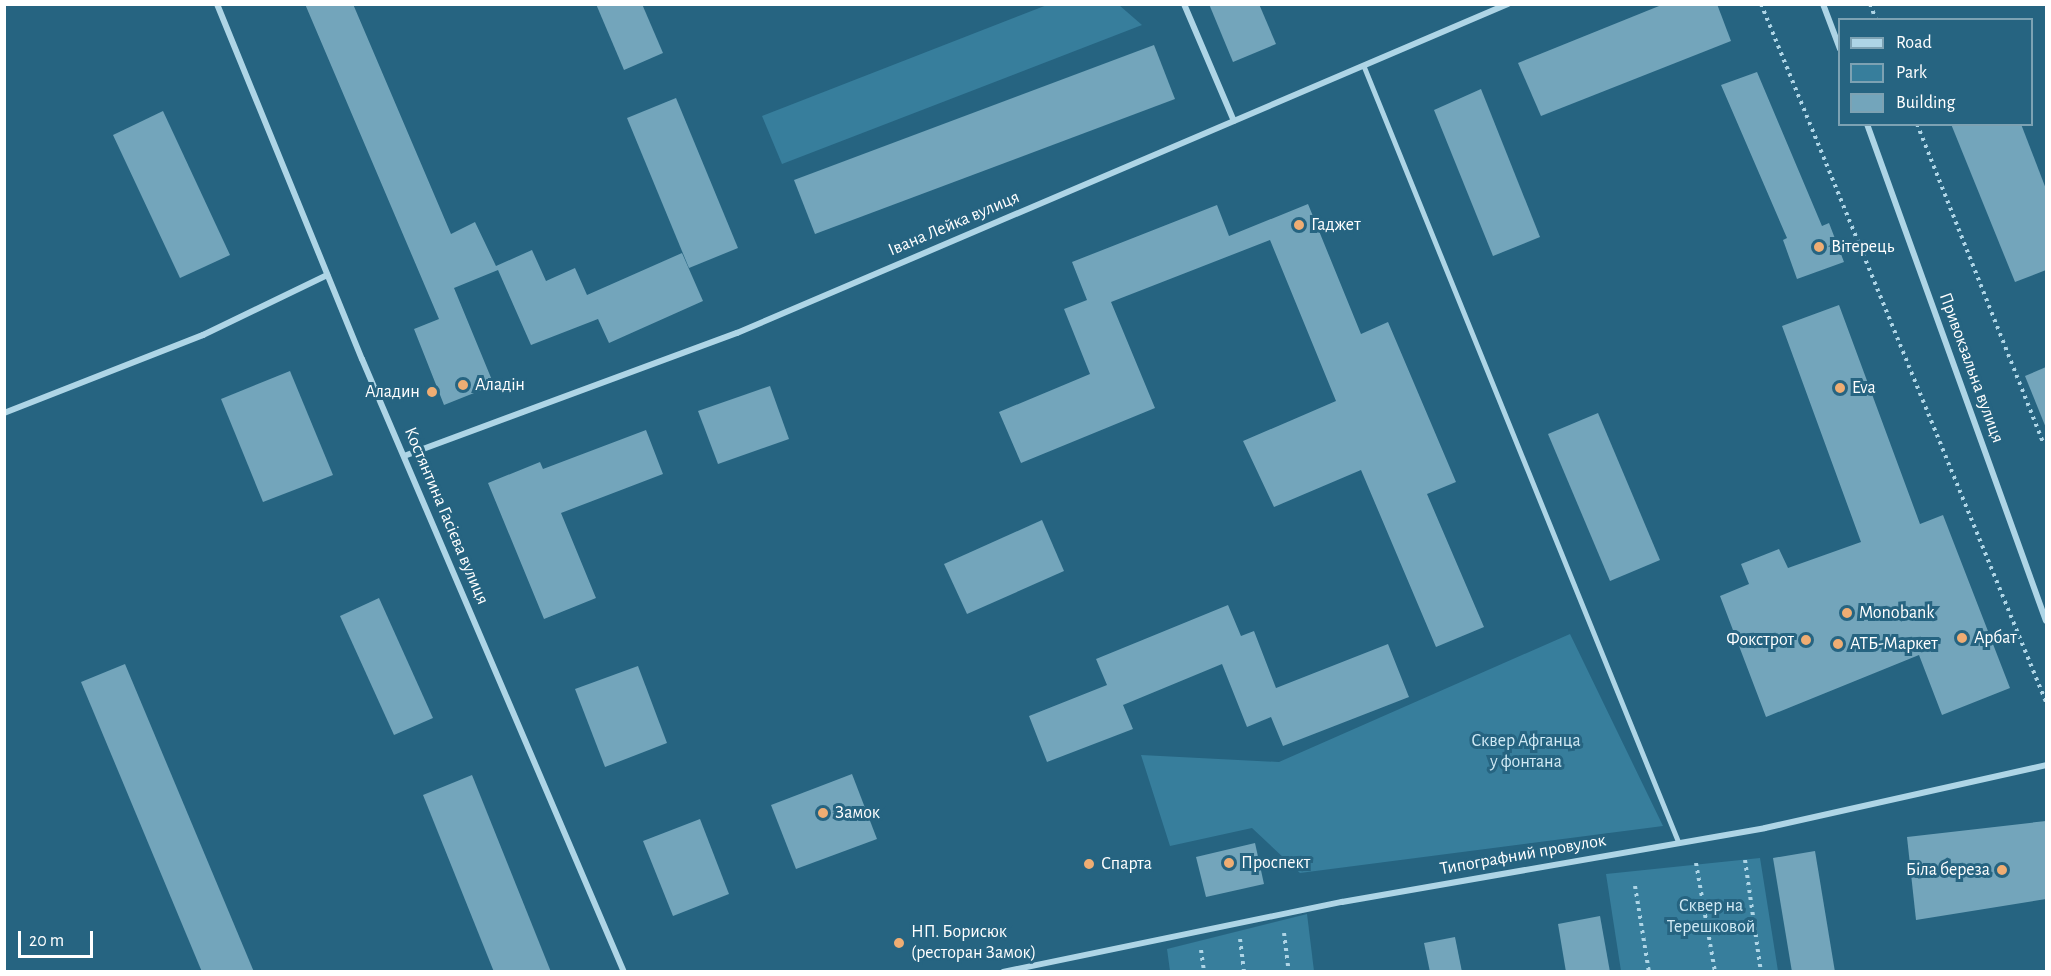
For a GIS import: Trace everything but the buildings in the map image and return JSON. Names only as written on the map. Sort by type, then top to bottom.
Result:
[{"type":"street","name":"Костянтина Гасієва вулиця","points":[[217,4],[327,275],[624,972]]},
{"type":"street","points":[[1184,4],[1234,121]]},
{"type":"street","name":"Івана Лейка вулиця","points":[[404,456],[737,333],[1508,4]]},
{"type":"street","points":[[1824,4],[1838,46]]},
{"type":"street","name":"Привокзальна вулиця","points":[[1868,126],[2046,621]]},
{"type":"street","points":[[4,413],[202,335],[327,275]]},
{"type":"street","name":"Типографний провулок","points":[[1003,972],[1342,902],[1765,828],[2046,765]]},
{"type":"lane","points":[[1364,66],[1679,843]]},
{"type":"path","points":[[1761,4],[2046,702]]},
{"type":"path","points":[[1918,126],[2043,442]]},
{"type":"path","points":[[1744,860],[1761,972]]},
{"type":"path","points":[[1696,862],[1715,972]]},
{"type":"path","points":[[1635,886],[1650,972]]},
{"type":"path","points":[[1284,933],[1289,972]]},
{"type":"path","points":[[1240,939],[1244,972]]},
{"type":"path","points":[[1201,950],[1204,972]]},
{"type":"green space","points":[[1047,5],[1119,5],[1142,25],[782,164],[762,116]]},
{"type":"green space","name":"Сквер Афганца у фонтана","points":[[1570,634],[1663,826],[1300,873],[1252,828],[1170,846],[1141,755],[1279,762]]},
{"type":"green space","name":"Сквер на Терешковой","points":[[1760,858],[1778,971],[1621,971],[1606,874]]},
{"type":"green space","points":[[1307,914],[1314,971],[1170,971],[1167,949]]},
{"type":"place","name":"Гаджет","points":[[1299,225]]},
{"type":"place","name":"Вітерець","points":[[1819,247]]},
{"type":"place","name":"Аладін","points":[[463,385]]},
{"type":"place","name":"Eva","points":[[1840,388]]},
{"type":"place","name":"Аладин","points":[[432,392]]},
{"type":"place","name":"Monobank","points":[[1847,613]]},
{"type":"place","name":"Арбат","points":[[1962,638]]},
{"type":"place","name":"Фокстрот","points":[[1806,640]]},
{"type":"place","name":"АТБ-Маркет","points":[[1838,644]]},
{"type":"place","name":"Замок","points":[[823,813]]},
{"type":"place","name":"Проспект","points":[[1229,863]]},
{"type":"place","name":"Спарта","points":[[1089,864]]},
{"type":"place","name":"Біла береза","points":[[2002,870]]},
{"type":"place","name":"НП. Борисюк (ресторан Замок)","points":[[899,943]]}]
